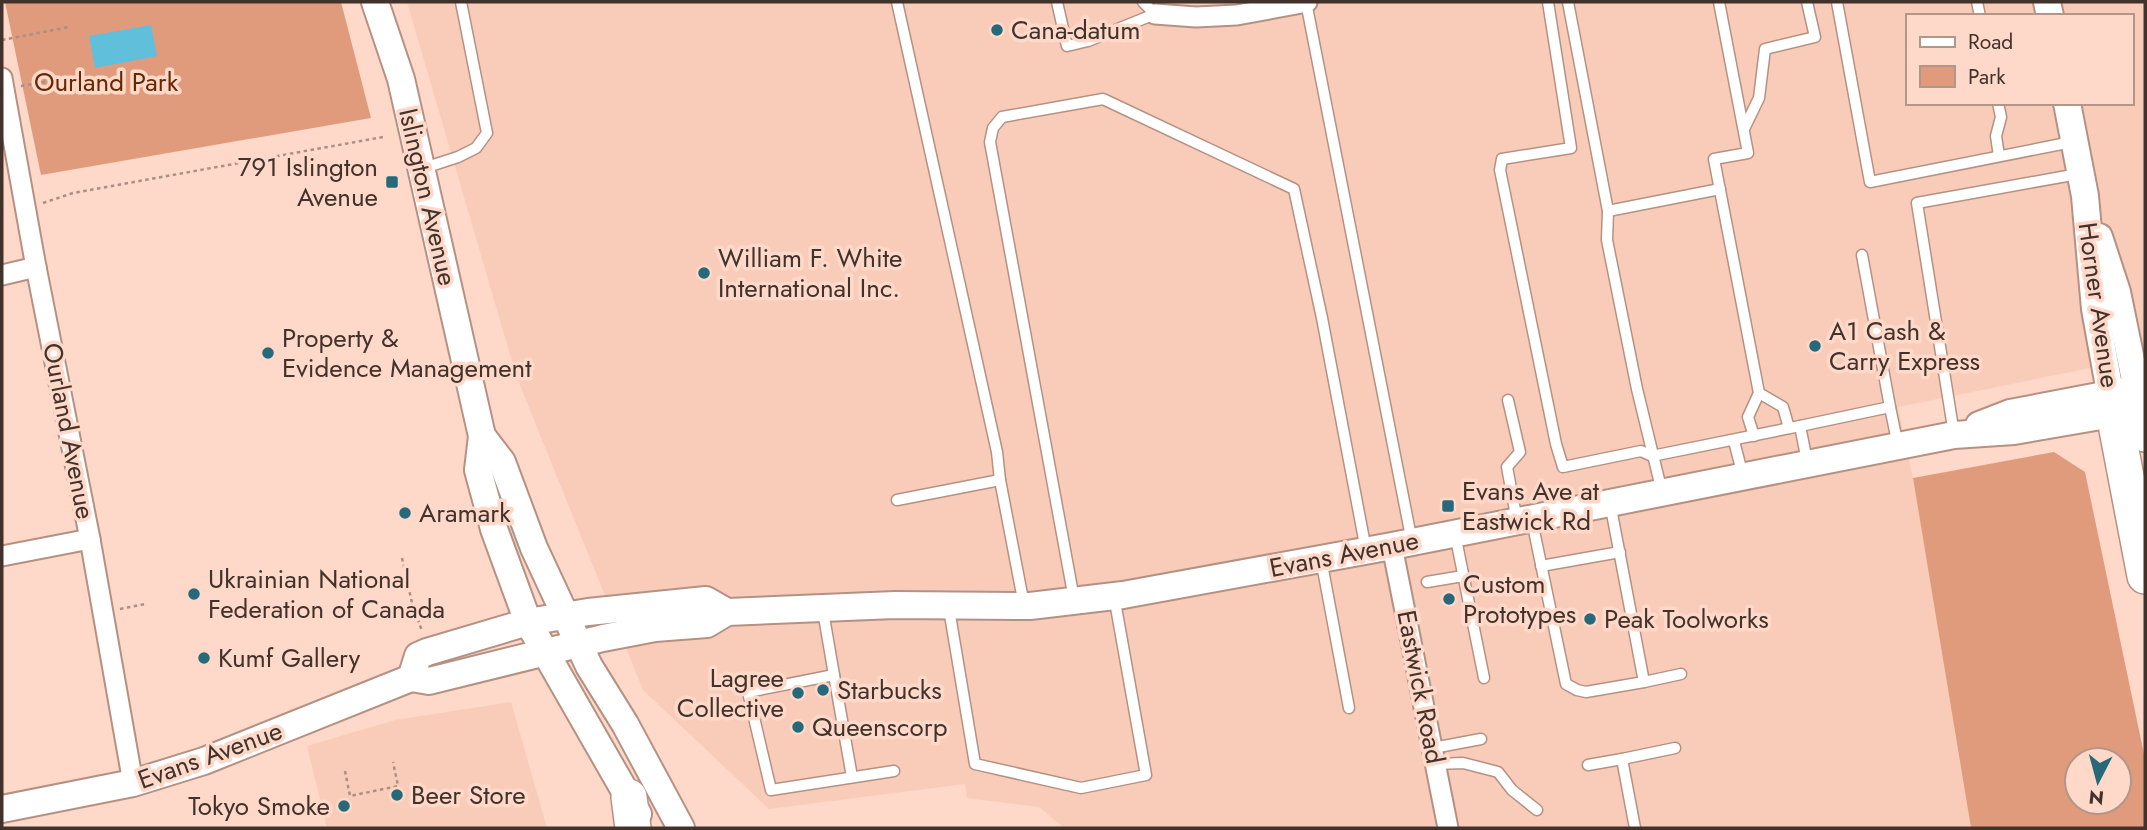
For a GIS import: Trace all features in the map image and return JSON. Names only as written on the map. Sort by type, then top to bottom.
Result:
[{"type":"highway","points":[[2134,405],[2145,576]]},
{"type":"main road","name":"Islington Avenue","points":[[375,2],[401,79],[482,436],[478,470],[494,529],[528,622],[631,813],[646,828]]},
{"type":"main road","name":"Horner Avenue","points":[[2067,105],[2083,185],[2095,309],[2134,405]]},
{"type":"main road","name":"Evans Avenue","points":[[411,678],[418,656],[427,652],[528,622],[565,615],[706,600],[727,611],[822,607],[1024,606],[1114,596],[1455,534],[1955,435],[2014,431],[2134,405]]},
{"type":"main road","name":"Islington Avenue","points":[[482,436],[502,462],[534,548],[589,666],[625,724],[681,828]]},
{"type":"main road","name":"Evans Avenue","points":[[2,809],[132,783],[204,761],[411,678],[429,681],[579,643],[655,628],[707,624],[727,611]]},
{"type":"street","points":[[1149,8],[1196,17],[1237,15],[1306,2]]},
{"type":"street","name":"Ourland Avenue","points":[[3,84],[90,539],[132,783]]},
{"type":"street","points":[[2,275],[36,267]]},
{"type":"street","points":[[2,556],[90,539]]},
{"type":"street","name":"Eastwick Road","points":[[1390,546],[1448,828]]},
{"type":"lane","points":[[421,169],[476,148],[486,133],[461,2]]},
{"type":"lane","points":[[897,2],[997,452],[1024,606]]},
{"type":"lane","points":[[1058,2],[1067,46],[1088,41],[1149,8]]},
{"type":"lane","points":[[1306,2],[1390,546]]},
{"type":"lane","points":[[1548,2],[1571,148],[1502,159],[1500,170],[1563,467],[1642,451],[1652,456],[1890,407]]},
{"type":"lane","points":[[1568,2],[1608,211],[1607,240],[1637,389],[1662,492]]},
{"type":"lane","points":[[1719,2],[1748,153],[1714,159],[1759,393],[1748,417],[1754,436]]},
{"type":"lane","points":[[1743,129],[1759,98],[1765,48],[1815,37],[1807,2]]},
{"type":"lane","points":[[1837,2],[1870,181],[2074,142]]},
{"type":"lane","points":[[1074,600],[990,142],[993,128],[1002,117],[1103,99],[1294,189],[1325,331],[1390,546]]},
{"type":"lane","points":[[1998,105],[2001,117],[1996,136],[1999,156]]},
{"type":"lane","points":[[1955,435],[1917,203],[2083,185]]},
{"type":"lane","points":[[1608,211],[1720,189]]},
{"type":"lane","points":[[1861,255],[1898,446]]},
{"type":"lane","points":[[1759,393],[1783,407],[1789,428]]},
{"type":"lane","points":[[1508,400],[1520,452],[1507,467],[1541,566],[1566,684],[1586,692],[1681,674]]},
{"type":"lane","points":[[1800,426],[1808,464]]},
{"type":"lane","points":[[1734,440],[1743,476]]},
{"type":"lane","points":[[897,500],[1000,480]]},
{"type":"lane","points":[[1610,503],[1644,682]]},
{"type":"lane","points":[[1455,534],[1484,678]]},
{"type":"lane","points":[[1541,566],[1620,552]]},
{"type":"lane","points":[[1321,559],[1349,708]]},
{"type":"lane","points":[[1427,582],[1463,576]]},
{"type":"lane","points":[[948,605],[975,764],[1081,788],[1146,775],[1114,596]]},
{"type":"lane","points":[[822,607],[852,777]]},
{"type":"lane","points":[[834,675],[748,692],[771,790],[894,771]]},
{"type":"lane","points":[[1435,756],[1481,739]]},
{"type":"lane","points":[[1588,765],[1675,748]]},
{"type":"lane","points":[[1435,756],[1498,772],[1512,790],[1537,810]]},
{"type":"lane","points":[[1622,759],[1635,828]]},
{"type":"path","points":[[2,40],[69,27]]},
{"type":"path","points":[[3,84],[79,76]]},
{"type":"path","points":[[26,208],[74,193],[383,137]]},
{"type":"path","points":[[402,558],[412,603],[424,634]]},
{"type":"path","points":[[103,612],[145,604]]},
{"type":"path","points":[[345,771],[350,796],[398,786],[393,762]]},
{"type":"shaded area","points":[[407,2],[2145,2],[2145,357],[1898,407],[1913,478],[1971,828],[1064,828],[1039,807],[967,798],[965,784],[769,809],[643,690],[516,375]]},
{"type":"shaded area","points":[[511,702],[547,828],[327,828],[307,746],[395,720]]},
{"type":"green space","name":"Ourland Park","points":[[5,2],[341,2],[371,118],[41,175]]},
{"type":"green space","points":[[2054,452],[2085,472],[2145,759],[2145,828],[1971,828],[1913,478]]},
{"type":"water","points":[[151,25],[157,56],[95,68],[89,36]]},
{"type":"place","name":"Cana-datum","points":[[997,30]]},
{"type":"place","name":"791 Islington Avenue","points":[[392,182]]},
{"type":"place","name":"William F. White International Inc.","points":[[704,273]]},
{"type":"place","name":"A1 Cash & Carry Express","points":[[1815,346]]},
{"type":"place","name":"Property & Evidence Management","points":[[268,353]]},
{"type":"place","name":"Evans Ave at Eastwick Rd","points":[[1448,506]]},
{"type":"place","name":"Aramark","points":[[405,513]]},
{"type":"place","name":"Ukrainian National Federation of Canada","points":[[194,594]]},
{"type":"place","name":"Custom Prototypes","points":[[1449,599]]},
{"type":"place","name":"Peak Toolworks","points":[[1590,619]]},
{"type":"place","name":"Kumf Gallery","points":[[204,658]]},
{"type":"place","name":"Starbucks","points":[[823,690]]},
{"type":"place","name":"Lagree Collective","points":[[798,693]]},
{"type":"place","name":"Queenscorp","points":[[798,727]]},
{"type":"place","name":"Beer Store","points":[[397,795]]},
{"type":"place","name":"Tokyo Smoke","points":[[344,806]]}]
